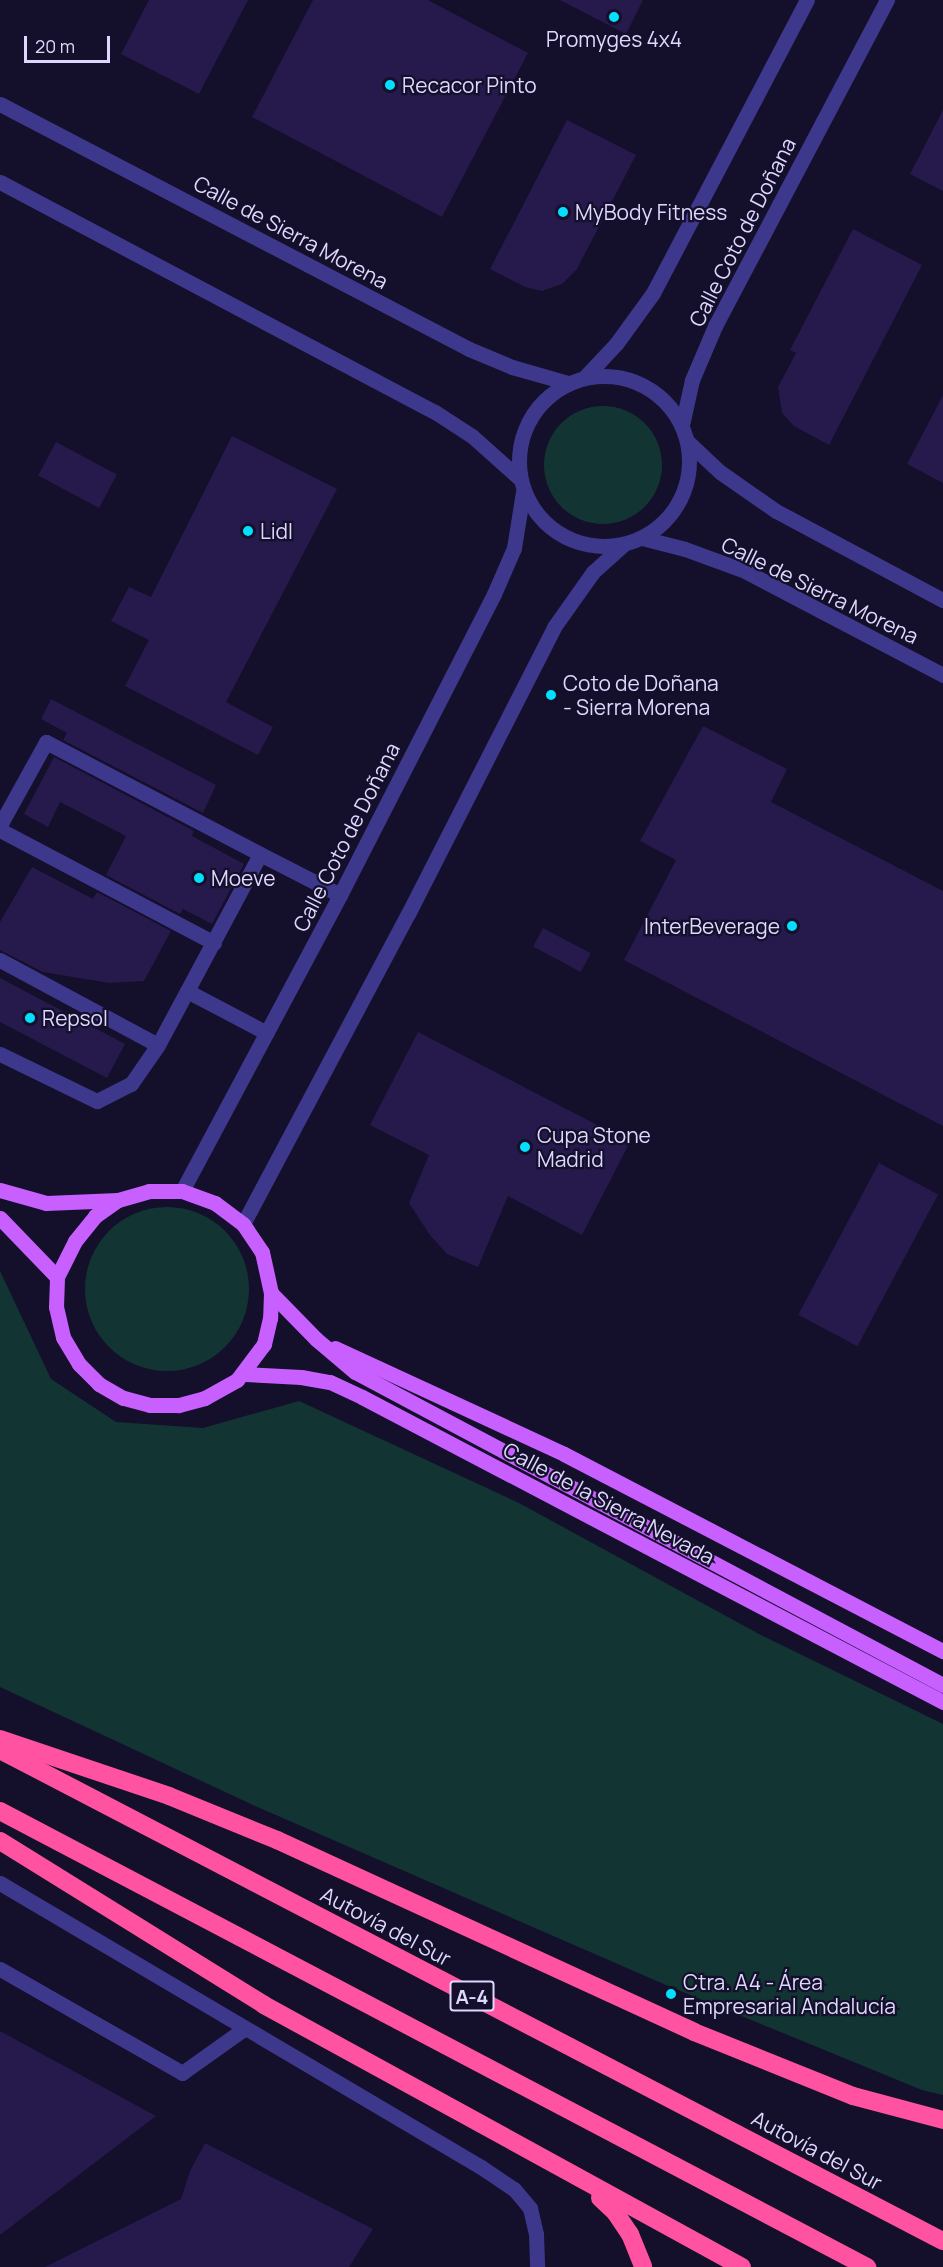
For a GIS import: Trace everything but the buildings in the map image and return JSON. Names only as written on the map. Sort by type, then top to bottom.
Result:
[{"type":"highway","points":[[0,1739],[169,1796],[277,1840],[694,2032],[853,2096],[943,2120]]},
{"type":"highway","name":"Autovía del Sur","points":[[0,1750],[943,2241]]},
{"type":"highway","points":[[0,1812],[867,2267]]},
{"type":"highway","points":[[0,1841],[264,2005],[742,2267]]},
{"type":"highway","points":[[578,2179],[615,2212],[630,2234],[643,2267]]},
{"type":"main road","points":[[0,1190],[46,1203],[118,1200],[150,1191],[182,1191],[215,1203],[243,1224],[262,1252],[271,1293],[270,1318],[264,1344],[245,1374],[213,1394],[178,1405],[150,1405],[123,1398],[99,1384],[79,1364],[63,1337],[56,1307],[57,1277],[75,1241],[95,1216],[118,1200]]},
{"type":"main road","points":[[0,1218],[57,1277]]},
{"type":"main road","points":[[271,1293],[316,1340],[355,1372],[943,1685]]},
{"type":"main road","points":[[316,1340],[564,1454],[943,1651]]},
{"type":"main road","name":"Calle de la Sierra Nevada","points":[[245,1374],[302,1377],[330,1382],[362,1397],[943,1702]]},
{"type":"street","points":[[585,377],[616,344],[653,292],[807,0]]},
{"type":"street","name":"Calle Coto de Doñana","points":[[682,425],[692,380],[714,327],[887,0]]},
{"type":"street","name":"Calle de Sierra Morena","points":[[0,104],[469,349],[512,367],[568,383]]},
{"type":"street","points":[[0,182],[435,412],[472,436],[521,485],[539,518],[563,537],[592,546],[622,545],[642,538],[665,521],[681,498],[689,471],[688,442],[682,425],[665,401],[642,384],[614,376],[585,377],[568,383],[544,399],[528,422],[519,449],[521,485]]},
{"type":"street","points":[[688,442],[720,472],[776,511],[943,600]]},
{"type":"street","name":"Calle Coto de Doñana","points":[[182,1191],[340,896],[494,594],[514,548],[521,485]]},
{"type":"street","name":"Calle de Sierra Morena","points":[[642,538],[685,549],[745,571],[943,675]]},
{"type":"street","points":[[243,1224],[408,915],[554,627],[593,572],[622,545]]},
{"type":"street","points":[[0,825],[46,742],[340,896]]},
{"type":"street","points":[[0,830],[214,942]]},
{"type":"street","points":[[0,1054],[97,1101],[131,1084],[158,1045],[260,854]]},
{"type":"street","points":[[0,960],[158,1045]]},
{"type":"street","points":[[188,991],[267,1033]]},
{"type":"street","points":[[0,1884],[481,2166],[514,2189],[530,2208],[536,2234],[537,2267]]},
{"type":"street","points":[[0,1969],[182,2073],[244,2029]]},
{"type":"green space","points":[[603,406],[626,410],[645,423],[658,442],[662,465],[658,488],[645,507],[626,520],[603,524],[580,520],[561,507],[548,488],[544,465],[548,442],[561,423],[580,410]]},
{"type":"green space","points":[[167,1207],[183,1208],[198,1213],[225,1231],[243,1258],[248,1273],[248,1305],[243,1320],[225,1347],[198,1365],[183,1370],[167,1371],[151,1370],[136,1365],[109,1347],[91,1320],[86,1305],[85,1289],[86,1273],[91,1258],[109,1231],[136,1213],[151,1208]]},
{"type":"green space","points":[[0,1271],[51,1379],[116,1422],[203,1428],[299,1401],[519,1503],[759,1634],[943,1724],[943,2095],[922,2090],[666,1985],[253,1805],[0,1687]]},
{"type":"place","name":"Promyges 4x4","points":[[614,17]]},
{"type":"place","name":"Recacor Pinto","points":[[390,85]]},
{"type":"place","name":"MyBody Fitness","points":[[563,212]]},
{"type":"place","name":"Lidl","points":[[248,531]]},
{"type":"place","name":"Coto de Doñana - Sierra Morena","points":[[551,695]]},
{"type":"place","name":"Moeve","points":[[199,878]]},
{"type":"place","name":"InterBeverage","points":[[792,926]]},
{"type":"place","name":"Repsol","points":[[30,1018]]},
{"type":"place","name":"Cupa Stone Madrid","points":[[525,1147]]},
{"type":"place","name":"Ctra. A4 - Área Empresarial Andalucía","points":[[671,1994]]}]
